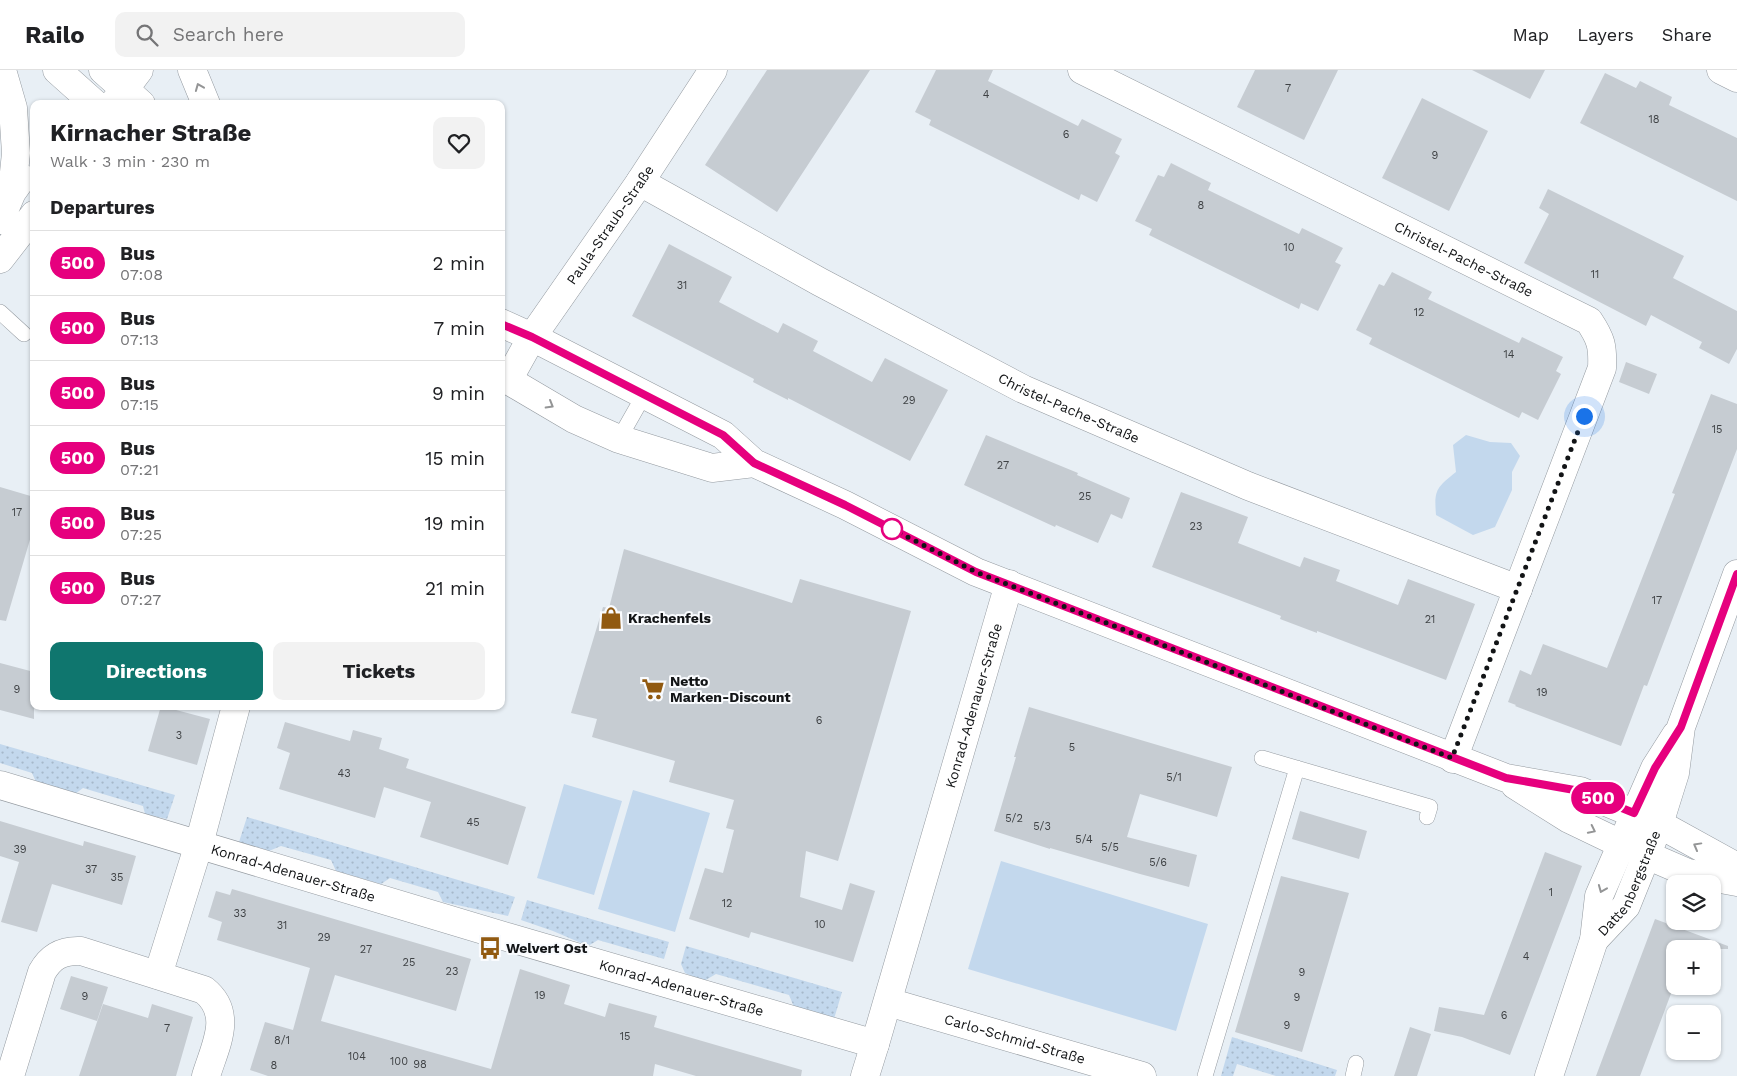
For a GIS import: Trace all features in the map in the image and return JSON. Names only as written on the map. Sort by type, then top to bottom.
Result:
[{"type":"street","points":[[0,259],[23,221],[12,192],[16,153],[13,108],[2,70]]},
{"type":"street","points":[[57,70],[86,92]]},
{"type":"street","points":[[103,70],[129,92]]},
{"type":"street","points":[[192,70],[204,100]]},
{"type":"street","name":"Paula-Straub-Straße","points":[[505,378],[640,182],[713,70]]},
{"type":"street","name":"Christel-Pache-Straße","points":[[1082,70],[1589,321],[1599,335],[1603,349],[1602,368],[1452,758]]},
{"type":"street","points":[[1721,70],[1737,78]]},
{"type":"street","points":[[12,192],[30,166]]},
{"type":"street","name":"Christel-Pache-Straße","points":[[640,182],[829,287],[1022,389],[1248,486],[1518,589]]},
{"type":"street","points":[[505,326],[532,337],[723,435],[754,463],[845,505],[976,572],[1506,778],[1580,791],[1646,818],[1737,867]]},
{"type":"street","points":[[505,378],[574,419],[619,439],[712,468],[754,463]]},
{"type":"street","name":"Dattenbergstraße","points":[[1550,1076],[1594,940],[1598,896],[1633,849],[1646,818],[1675,773],[1681,727],[1737,574]]},
{"type":"street","name":"Konrad-Adenauer-Straße","points":[[0,785],[875,1044],[1009,584]]},
{"type":"street","points":[[158,975],[199,844],[235,710]]},
{"type":"street","points":[[1506,778],[1570,820],[1633,849],[1688,873],[1737,882]]},
{"type":"street","points":[[10,1076],[42,972],[47,963],[54,957],[62,952],[72,950],[81,951],[204,990],[212,996],[218,1005],[221,1015],[221,1026],[206,1076]]},
{"type":"street","name":"Carlo-Schmid-Straße","points":[[888,1002],[1142,1076]]},
{"type":"street","points":[[866,1076],[875,1044]]},
{"type":"lane","points":[[0,312],[24,334]]},
{"type":"lane","points":[[619,439],[644,395]]},
{"type":"lane","points":[[1262,758],[1430,808],[1427,817]]},
{"type":"lane","points":[[1205,1076],[1297,768]]},
{"type":"shaded area","points":[[1466,435],[1490,442],[1511,443],[1520,456],[1512,472],[1512,490],[1495,527],[1473,535],[1436,515],[1435,500],[1438,490],[1456,472],[1453,445]]},
{"type":"shaded area","points":[[0,744],[175,795],[167,819],[145,814],[143,806],[83,788],[75,794],[36,782],[32,773],[0,763]]},
{"type":"shaded area","points":[[564,784],[622,801],[594,895],[537,878]]},
{"type":"shaded area","points":[[633,790],[710,813],[675,932],[598,909]]},
{"type":"shaded area","points":[[247,817],[515,897],[508,916],[443,902],[438,892],[390,878],[381,884],[336,871],[331,860],[281,846],[269,851],[239,842]]},
{"type":"shaded area","points":[[1001,861],[1208,924],[1176,1031],[968,969]]},
{"type":"shaded area","points":[[527,900],[669,942],[664,959],[598,940],[588,946],[521,920]]},
{"type":"shaded area","points":[[686,946],[842,992],[834,1019],[794,1007],[789,995],[716,974],[704,981],[685,973],[681,964]]},
{"type":"shaded area","points":[[1232,1037],[1337,1070],[1335,1076],[1276,1076],[1237,1064],[1233,1076],[1221,1076]]},
{"type":"building","points":[[767,70],[870,70],[777,212],[705,165]]},
{"type":"building","points":[[936,70],[993,70],[988,81],[1078,126],[1082,119],[1122,139],[1115,153],[1120,156],[1097,202],[1081,194],[1079,200],[929,125],[931,120],[915,112]]},
{"type":"building","points":[[1255,70],[1338,70],[1304,140],[1237,107]]},
{"type":"building","points":[[1472,70],[1545,70],[1530,99]]},
{"type":"building","points":[[1605,73],[1636,88],[1640,81],[1672,97],[1669,105],[1737,138],[1737,201],[1580,123]]},
{"type":"building","points":[[1422,98],[1488,131],[1449,211],[1382,178]]},
{"type":"building","points":[[1171,163],[1211,183],[1208,190],[1299,234],[1302,228],[1343,248],[1335,262],[1341,265],[1318,311],[1301,303],[1299,309],[1149,235],[1152,229],[1135,221],[1158,175],[1164,177]]},
{"type":"building","points":[[1548,189],[1684,256],[1673,278],[1737,311],[1737,349],[1729,364],[1699,348],[1702,342],[1651,315],[1646,326],[1524,263],[1549,214],[1539,208]]},
{"type":"building","points":[[669,244],[732,277],[719,302],[778,333],[783,323],[818,341],[813,351],[872,382],[885,358],[948,390],[910,461],[753,382],[754,379],[632,316]]},
{"type":"building","points":[[1392,272],[1432,292],[1428,299],[1519,343],[1522,337],[1563,357],[1556,371],[1561,374],[1538,420],[1522,412],[1519,418],[1369,344],[1372,338],[1356,330],[1379,284],[1384,286]]},
{"type":"building","points":[[1626,362],[1657,374],[1649,394],[1619,382]]},
{"type":"building","points":[[1711,394],[1737,404],[1737,449],[1647,686],[1644,685],[1621,746],[1508,702],[1520,670],[1531,675],[1543,644],[1607,668],[1675,494],[1672,493]]},
{"type":"building","points":[[986,435],[1078,473],[1077,475],[1130,498],[1122,519],[1111,514],[1098,543],[1056,525],[1055,527],[964,485]]},
{"type":"building","points":[[0,487],[30,496],[30,540],[6,621],[0,620]]},
{"type":"building","points":[[1181,492],[1248,517],[1238,543],[1300,567],[1304,557],[1340,570],[1336,581],[1398,605],[1408,579],[1475,604],[1446,680],[1280,619],[1281,616],[1152,567]]},
{"type":"building","points":[[624,549],[792,603],[800,579],[911,611],[838,861],[806,851],[800,897],[842,910],[850,883],[875,891],[853,962],[751,932],[749,938],[689,919],[705,868],[723,873],[734,830],[726,828],[734,800],[669,782],[675,761],[592,737],[597,719],[571,713],[603,607],[609,608]]},
{"type":"building","points":[[0,663],[30,671],[30,710],[34,710],[34,719],[0,710]]},
{"type":"building","points":[[1029,707],[1232,767],[1217,817],[1140,794],[1127,837],[1197,855],[1189,887],[1050,849],[994,831]]},
{"type":"building","points":[[160,710],[176,710],[210,719],[197,765],[148,751]]},
{"type":"building","points":[[285,722],[350,741],[353,730],[382,738],[379,749],[409,759],[406,768],[526,807],[508,865],[420,837],[431,802],[384,787],[375,818],[279,789],[290,753],[277,748]]},
{"type":"building","points":[[1300,811],[1367,831],[1359,859],[1292,839]]},
{"type":"building","points":[[0,821],[83,846],[84,841],[136,856],[122,905],[52,884],[37,932],[1,922],[19,862],[0,856]]},
{"type":"building","points":[[1545,852],[1582,866],[1510,1055],[1462,1037],[1434,1031],[1439,1007],[1484,1015]]},
{"type":"building","points":[[1281,876],[1349,893],[1302,1052],[1235,1032]]},
{"type":"building","points":[[232,889],[471,959],[456,1011],[335,975],[321,1021],[491,1069],[520,969],[570,985],[564,1004],[605,1017],[609,1003],[657,1016],[654,1027],[802,1070],[801,1076],[696,1076],[655,1064],[653,1076],[268,1076],[250,1070],[265,1022],[293,1030],[310,968],[217,940],[222,922],[208,917],[216,891],[230,895]]},
{"type":"building","points":[[1655,919],[1666,923],[1666,930],[1685,930],[1712,940],[1666,940],[1666,995],[1670,995],[1640,1076],[1596,1076]]},
{"type":"building","points":[[1721,943],[1728,946],[1728,949],[1721,949]]},
{"type":"building","points":[[71,976],[108,987],[97,1021],[60,1009]]},
{"type":"building","points":[[103,1004],[148,1018],[152,1004],[193,1017],[176,1076],[79,1076]]},
{"type":"building","points":[[1410,1027],[1431,1034],[1417,1076],[1394,1076]]},
{"type":"bus line","name":"500","points":[[505,326],[532,337],[723,435],[754,463],[845,505],[976,572],[1506,778],[1580,791],[1634,813],[1655,768],[1681,727],[1737,574]]},
{"type":"place","name":"Krachenfels","points":[[611,618]]},
{"type":"place","name":"Netto Marken-Discount","points":[[653,689]]},
{"type":"place","name":"Welvert Ost","points":[[490,948]]},
{"type":"route","points":[[892,529],[976,572],[1452,758],[1584,416]]}]
